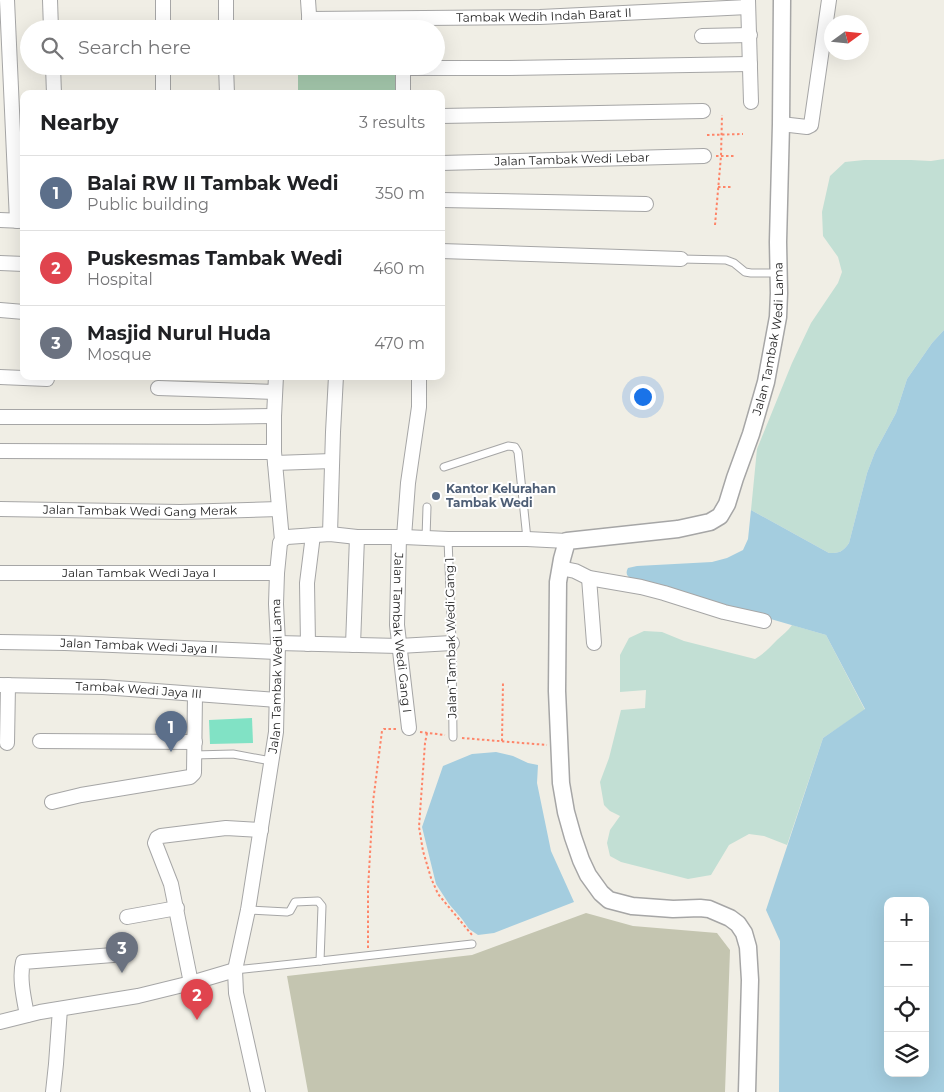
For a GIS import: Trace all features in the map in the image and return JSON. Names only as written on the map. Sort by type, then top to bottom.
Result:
[{"type":"street","points":[[0,220],[20,221],[7,0]]},
{"type":"street","points":[[50,0],[51,20]]},
{"type":"street","points":[[163,0],[163,20]]},
{"type":"street","points":[[226,0],[226,20]]},
{"type":"street","points":[[308,0],[310,20]]},
{"type":"street","name":"Jalan Tambak Wedi Lama","points":[[258,1092],[238,1000],[235,970],[248,910],[276,732],[278,648],[276,604],[280,543],[287,537],[330,534],[357,537],[567,541],[678,529],[710,522],[720,516],[727,504],[751,434],[766,382],[778,317],[782,0]]},
{"type":"street","points":[[781,124],[807,127],[811,125],[829,0]]},
{"type":"street","points":[[748,4],[751,102]]},
{"type":"street","name":"Tambak Wedih Indah Barat II","points":[[441,20],[540,17],[748,4]]},
{"type":"street","points":[[702,36],[750,35]]},
{"type":"street","points":[[445,68],[750,64]]},
{"type":"street","points":[[53,75],[54,90]]},
{"type":"street","points":[[163,75],[163,90]]},
{"type":"street","points":[[226,75],[227,90]]},
{"type":"street","points":[[403,75],[403,90]]},
{"type":"street","points":[[445,116],[703,111]]},
{"type":"street","name":"Jalan Tambak Wedi Lebar","points":[[445,163],[704,156]]},
{"type":"street","points":[[445,200],[646,204]]},
{"type":"street","points":[[445,251],[681,259]]},
{"type":"street","points":[[0,262],[20,264]]},
{"type":"street","points":[[0,310],[20,312]]},
{"type":"street","points":[[0,377],[20,378]]},
{"type":"street","points":[[276,380],[274,416],[275,457],[282,540]]},
{"type":"street","points":[[330,534],[336,380]]},
{"type":"street","name":"Jalan Tambak Wedi Gang I","points":[[409,728],[397,625],[401,537],[419,407],[420,380]]},
{"type":"street","points":[[158,388],[276,392]]},
{"type":"street","points":[[0,417],[207,418],[274,416]]},
{"type":"street","points":[[0,451],[275,457],[332,461]]},
{"type":"street","name":"Jalan Tambak Wedi Gang Merak","points":[[0,509],[180,512],[279,509]]},
{"type":"street","points":[[308,644],[307,583],[313,535]]},
{"type":"street","points":[[353,645],[357,537]]},
{"type":"street","points":[[567,541],[558,582],[559,746],[561,783],[571,829],[581,860],[588,875],[601,893],[610,900],[632,906],[709,909],[730,918],[738,924],[744,933],[748,947],[750,980],[748,1092]]},
{"type":"street","points":[[560,568],[575,571],[589,578],[641,587],[724,612],[764,621]]},
{"type":"street","name":"Jalan Tambak Wedi Jaya I","points":[[0,573],[277,573]]},
{"type":"street","points":[[589,578],[594,643]]},
{"type":"street","name":"Jalan Tambak Wedi Jaya II","points":[[0,642],[278,648],[308,644],[399,646],[452,642]]},
{"type":"street","points":[[4,685],[7,743]]},
{"type":"street","name":"Tambak Wedi Jaya III","points":[[4,685],[103,688],[277,700]]},
{"type":"street","points":[[52,802],[81,795],[190,777],[194,773],[194,694]]},
{"type":"street","points":[[40,741],[194,748]]},
{"type":"street","points":[[191,983],[171,884],[155,843],[157,838],[226,828],[261,830]]},
{"type":"street","points":[[127,917],[176,908]]},
{"type":"street","points":[[27,1015],[22,974],[23,962],[126,954]]},
{"type":"street","points":[[0,1022],[27,1015],[138,996],[235,970]]},
{"type":"street","points":[[53,1092],[60,1009]]},
{"type":"lane","points":[[681,259],[726,260],[734,263],[745,272],[779,273]]},
{"type":"lane","points":[[444,467],[508,446],[516,447],[537,539]]},
{"type":"lane","points":[[426,538],[427,507]]},
{"type":"lane","name":"Jalan Tambak Wedi Gang 1","points":[[448,539],[452,642],[452,737]]},
{"type":"lane","points":[[194,748],[271,761]]},
{"type":"lane","points":[[248,910],[287,912],[290,911],[295,902],[320,902],[322,906],[320,962]]},
{"type":"lane","points":[[235,970],[472,944]]},
{"type":"path","points":[[715,225],[721,156],[722,115]]},
{"type":"path","points":[[707,135],[743,134]]},
{"type":"path","points":[[704,156],[734,156]]},
{"type":"path","points":[[718,187],[733,187]]},
{"type":"path","points":[[502,741],[503,682]]},
{"type":"path","points":[[368,956],[368,889],[374,787],[382,731],[384,729],[409,728]]},
{"type":"path","points":[[472,944],[472,935],[468,928],[438,894],[423,851],[418,826],[427,733],[452,737],[559,746]]},
{"type":"shaded area","points":[[944,159],[944,330],[932,343],[907,379],[896,413],[875,452],[867,473],[849,543],[845,548],[836,553],[829,553],[751,510],[757,449],[792,363],[811,323],[838,283],[842,272],[838,257],[823,236],[822,212],[830,176],[845,162],[864,160],[931,161]]},
{"type":"shaded area","points":[[792,625],[826,635],[865,710],[823,738],[787,845],[764,836],[749,834],[729,845],[711,875],[688,879],[621,862],[610,856],[607,843],[610,830],[620,816],[610,811],[604,805],[600,782],[609,758],[621,710],[645,708],[646,690],[620,692],[620,655],[629,638],[644,631],[662,632],[684,641],[755,659]]},
{"type":"shaded area","points":[[586,913],[633,926],[717,933],[730,950],[725,1092],[308,1092],[287,976],[472,955]]},
{"type":"green space","points":[[298,75],[403,75],[403,90],[298,90]]},
{"type":"green space","points":[[252,718],[253,743],[210,744],[209,720]]},
{"type":"water","points":[[944,330],[944,1092],[779,1092],[780,941],[766,910],[823,738],[865,709],[826,635],[633,579],[628,576],[627,572],[628,568],[637,566],[712,562],[727,558],[743,550],[748,539],[751,510],[829,553],[843,550],[849,543],[867,473],[875,452],[896,413],[907,379],[932,343]]},
{"type":"water","points":[[496,752],[538,765],[537,783],[551,851],[574,902],[494,933],[478,935],[469,929],[436,884],[422,827],[443,766],[472,754]]},
{"type":"place","name":"Kantor Kelurahan Tambak Wedi","points":[[436,496]]},
{"type":"place","name":"Balai RW II Tambak Wedi","points":[[171,752]]},
{"type":"place","name":"Masjid Nurul Huda","points":[[122,973]]},
{"type":"place","name":"Puskesmas Tambak Wedi","points":[[197,1020]]}]
